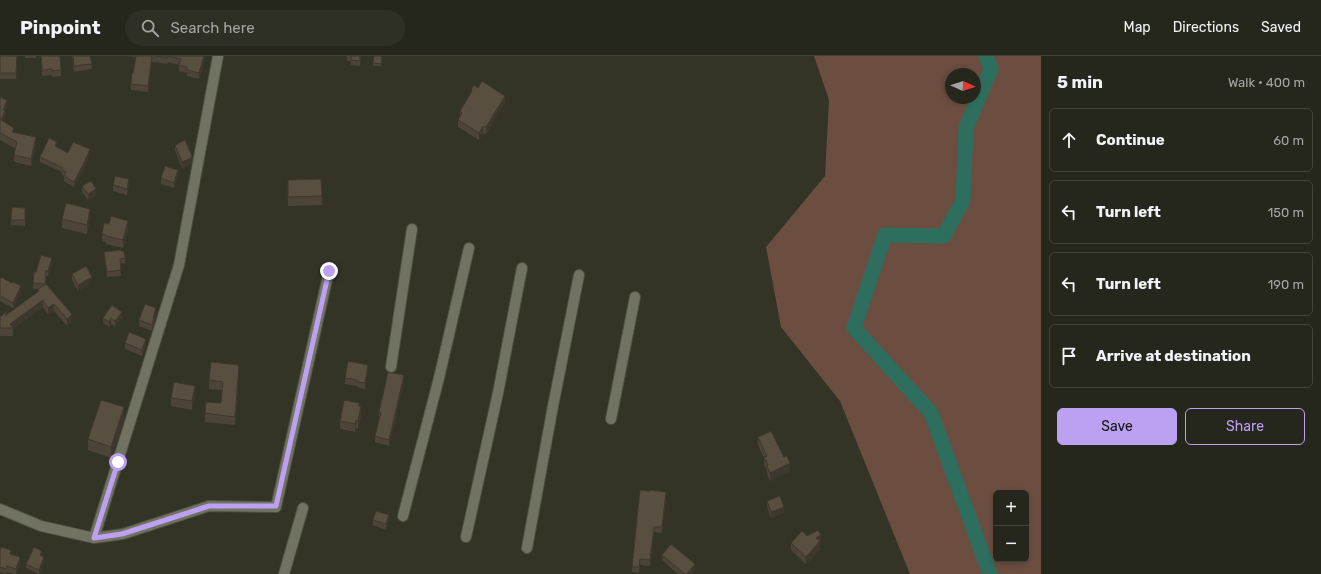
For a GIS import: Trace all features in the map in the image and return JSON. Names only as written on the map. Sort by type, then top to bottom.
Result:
[{"type":"street","points":[[94,538],[179,265],[218,56]]},
{"type":"street","points":[[391,367],[412,229]]},
{"type":"street","points":[[403,516],[439,378],[469,248]]},
{"type":"street","points":[[466,537],[498,393],[522,268]]},
{"type":"street","points":[[0,509],[41,526],[94,538],[122,534],[209,506],[276,506],[329,271]]},
{"type":"street","points":[[527,548],[552,406],[579,275]]},
{"type":"street","points":[[611,419],[635,297]]},
{"type":"street","points":[[284,574],[303,508]]},
{"type":"shaded area","points":[[814,56],[1041,56],[1041,574],[910,574],[840,401],[781,327],[766,247],[825,176],[829,100]]},
{"type":"building","points":[[0,56],[17,56],[16,73],[0,73]]},
{"type":"building","points":[[41,56],[60,56],[61,70],[42,70]]},
{"type":"building","points":[[73,56],[90,56],[92,64],[74,66]]},
{"type":"building","points":[[136,56],[152,56],[148,86],[131,84]]},
{"type":"building","points":[[155,56],[168,56],[167,58]]},
{"type":"building","points":[[168,56],[204,56],[199,73],[187,70],[187,67],[179,65],[181,59]]},
{"type":"building","points":[[351,56],[360,56],[360,61],[351,60]]},
{"type":"building","points":[[374,56],[382,56],[381,64],[373,63]]},
{"type":"building","points":[[482,81],[505,96],[486,127],[483,126],[479,133],[458,120],[462,113],[460,111],[474,85],[478,88]]},
{"type":"building","points":[[0,97],[7,100],[3,110],[5,111],[1,120],[14,128],[12,132],[36,137],[31,159],[14,155],[17,142],[0,133]]},
{"type":"building","points":[[49,138],[57,142],[55,146],[68,153],[73,142],[90,149],[74,182],[64,176],[66,172],[62,170],[63,168],[40,157]]},
{"type":"building","points":[[185,140],[192,156],[191,158],[182,162],[175,145]]},
{"type":"building","points":[[165,166],[178,170],[174,183],[161,178]]},
{"type":"building","points":[[115,176],[129,179],[127,189],[113,185]]},
{"type":"building","points":[[321,179],[322,196],[288,197],[288,180]]},
{"type":"building","points":[[91,181],[96,189],[88,194],[82,186]]},
{"type":"building","points":[[66,203],[90,209],[87,225],[62,219]]},
{"type":"building","points":[[12,207],[25,208],[25,220],[11,220]]},
{"type":"building","points":[[111,216],[128,221],[123,240],[102,234],[104,223],[109,224]]},
{"type":"building","points":[[124,251],[125,258],[120,259],[121,270],[107,272],[104,252]]},
{"type":"building","points":[[41,255],[52,258],[48,271],[46,270],[45,284],[33,283],[34,272],[36,272]]},
{"type":"building","points":[[86,266],[92,277],[78,285],[72,274]]},
{"type":"building","points":[[1,277],[21,286],[13,303],[0,296]]},
{"type":"building","points":[[46,284],[72,314],[67,319],[54,304],[48,308],[43,300],[10,324],[13,328],[0,328],[0,317],[7,311],[5,316],[39,291],[38,289]]},
{"type":"building","points":[[145,304],[156,308],[152,325],[139,320]]},
{"type":"building","points":[[112,305],[122,312],[115,321],[111,318],[109,322],[103,318]]},
{"type":"building","points":[[129,332],[146,339],[142,350],[125,343]]},
{"type":"building","points":[[348,361],[368,365],[365,383],[345,378]]},
{"type":"building","points":[[211,362],[239,365],[235,417],[205,413],[206,402],[221,403],[223,382],[209,380]]},
{"type":"building","points":[[388,372],[404,375],[389,440],[375,436]]},
{"type":"building","points":[[174,382],[195,386],[192,401],[171,398]]},
{"type":"building","points":[[101,400],[124,407],[111,447],[88,439]]},
{"type":"building","points":[[344,400],[359,403],[359,406],[361,406],[358,421],[356,420],[355,424],[340,421]]},
{"type":"building","points":[[771,431],[784,457],[787,456],[790,463],[770,473],[764,457],[767,456],[758,437]]},
{"type":"building","points":[[640,490],[666,492],[662,527],[654,527],[650,560],[640,559],[639,567],[632,567]]},
{"type":"building","points":[[780,496],[784,507],[771,512],[767,501]]},
{"type":"building","points":[[376,511],[389,515],[386,524],[373,520]]},
{"type":"building","points":[[818,530],[821,535],[816,538],[820,541],[806,557],[791,543],[802,531],[807,536]]},
{"type":"building","points":[[671,544],[695,564],[687,574],[685,574],[662,555]]},
{"type":"building","points":[[1,547],[11,550],[10,554],[20,557],[16,569],[7,566],[6,569],[0,567]]},
{"type":"building","points":[[34,547],[42,551],[40,555],[44,557],[39,570],[26,564]]},
{"type":"waterway","points":[[986,56],[991,69],[966,128],[963,200],[944,236],[885,235],[854,328],[931,413],[990,574]]},
{"type":"route","points":[[118,462],[94,538],[122,534],[209,506],[276,506],[329,271]]}]
